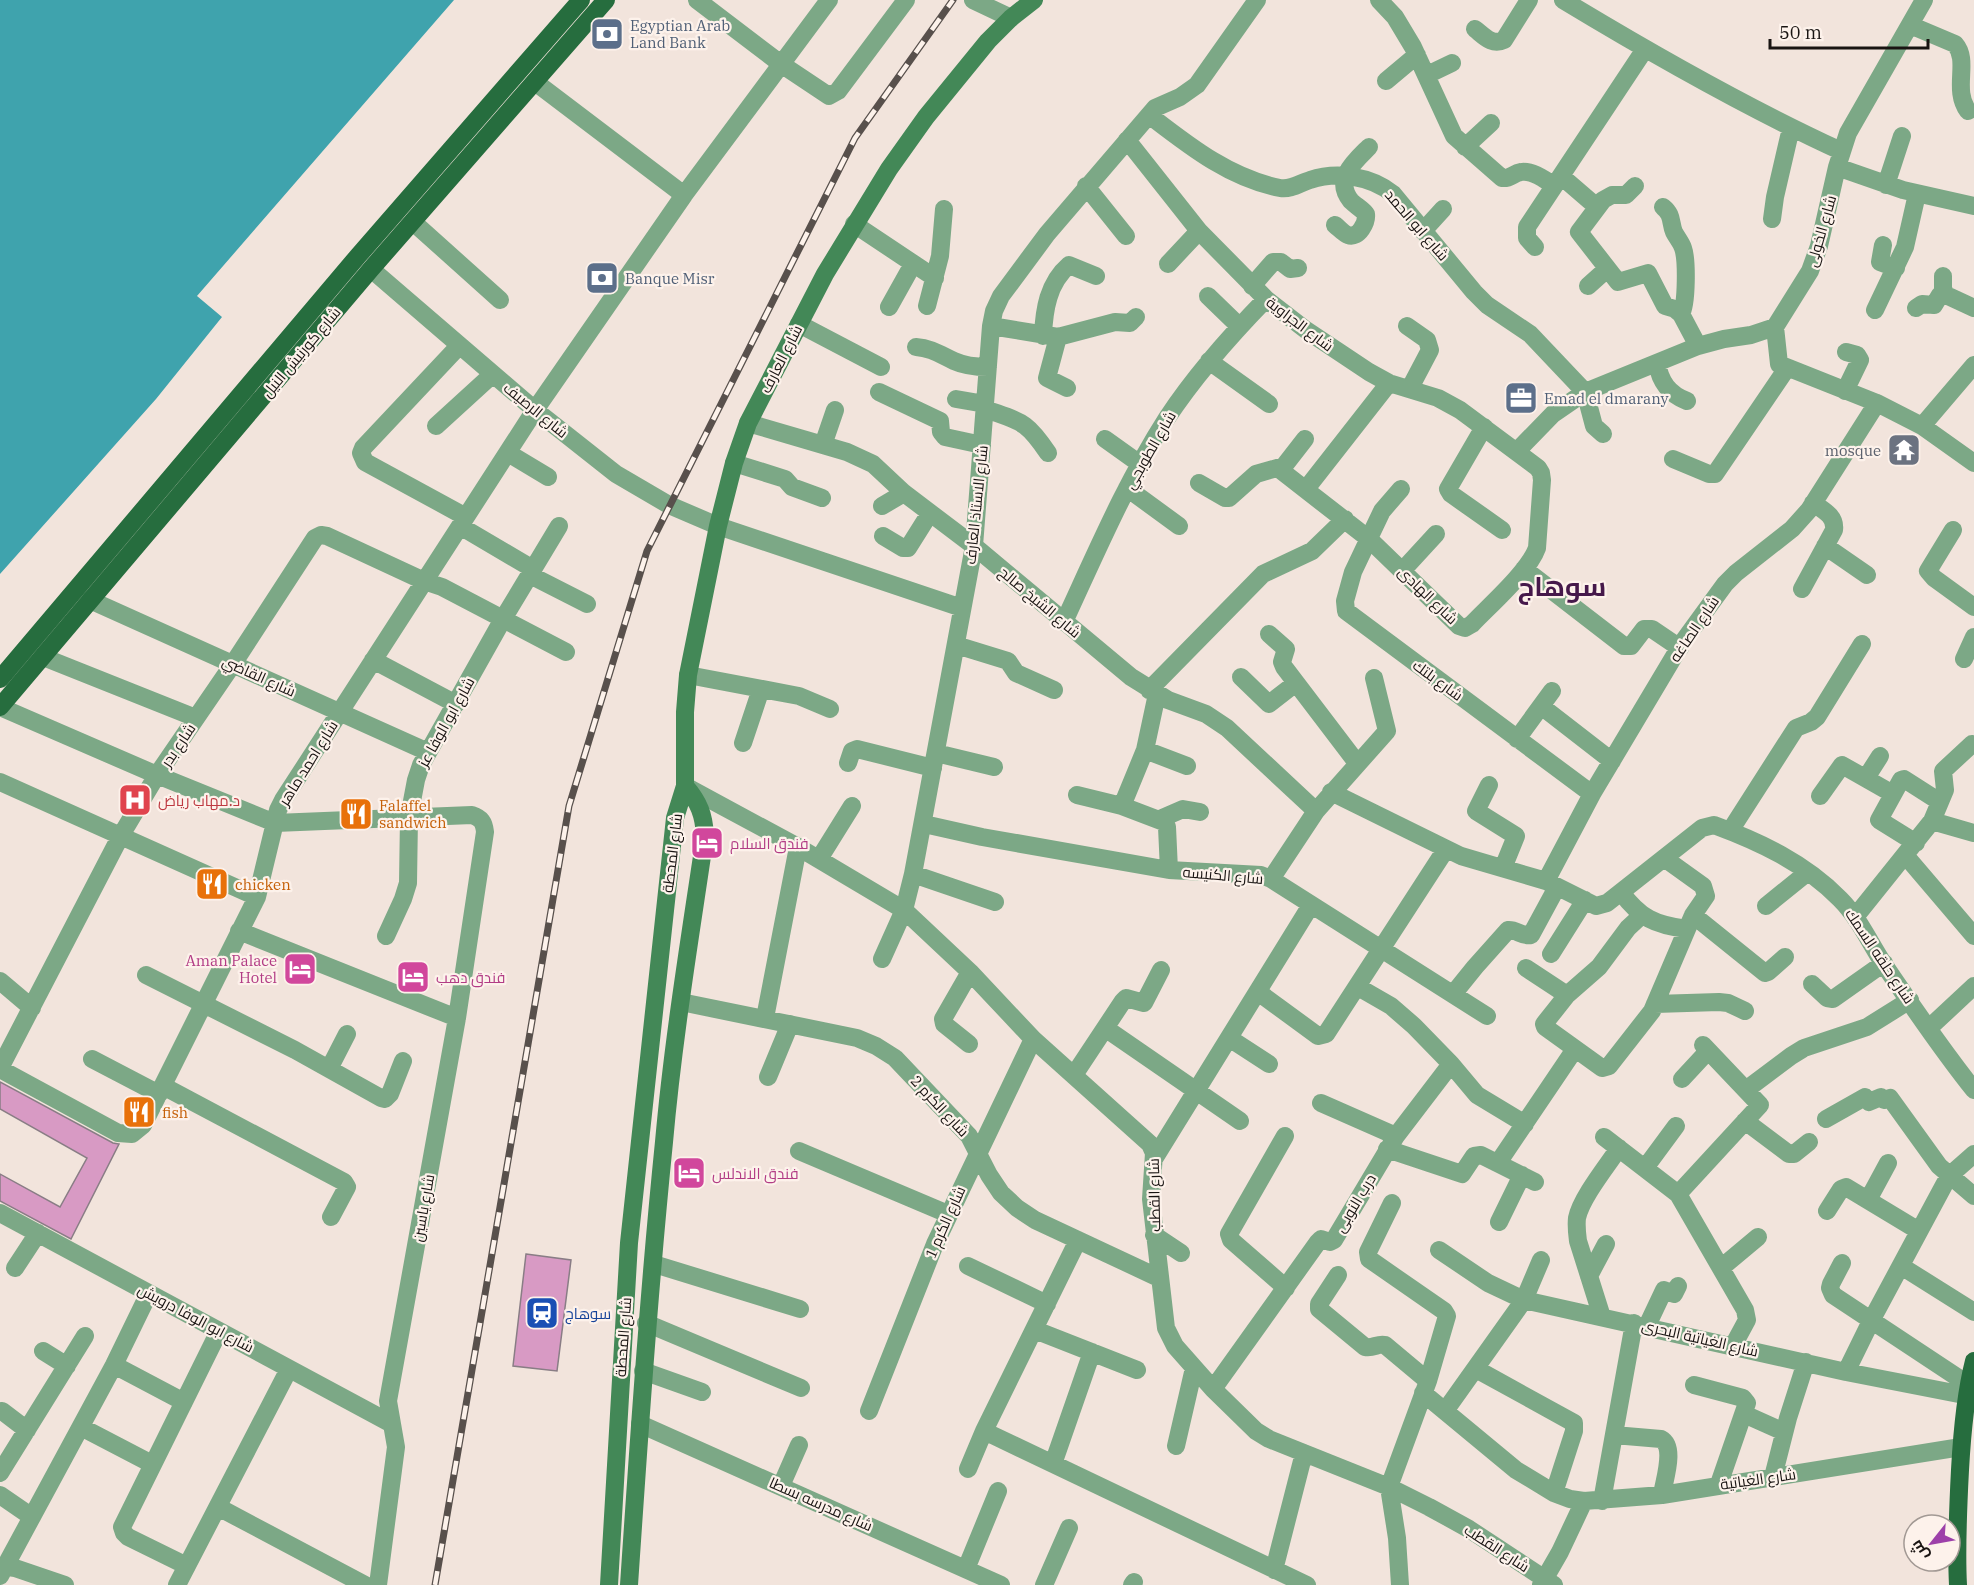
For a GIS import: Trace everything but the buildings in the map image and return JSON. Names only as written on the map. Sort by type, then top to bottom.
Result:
[{"type":"main road","name":"شارع كورنيش النيل","points":[[0,680],[358,256],[581,0]]},
{"type":"main road","name":"شارع كورنيش النيل","points":[[0,707],[371,269],[606,0]]},
{"type":"main road","points":[[1958,1585],[1961,1447],[1974,1360]]},
{"type":"street","points":[[697,0],[781,64],[829,96],[834,94],[906,0]]},
{"type":"street","name":"شارع احمد ماهر","points":[[0,1069],[125,1135],[139,1131],[144,1125],[256,897],[283,800],[535,410],[684,195],[829,0]]},
{"type":"street","points":[[973,0],[1011,18]]},
{"type":"street","name":"شارع العارف","points":[[685,786],[684,712],[688,675],[718,526],[734,463],[748,423],[854,224],[888,169],[926,117],[988,41],[1011,18],[1034,0]]},
{"type":"street","name":"شارع الاستاذ العارف","points":[[882,959],[904,910],[914,874],[974,546],[994,311],[1008,284],[1086,186],[1155,108],[1180,97],[1197,85],[1257,0]]},
{"type":"street","points":[[1379,0],[1395,17],[1417,55],[1449,129],[1465,147],[1502,178],[1525,172],[1557,181],[1597,207]]},
{"type":"street","points":[[1475,29],[1491,42],[1499,43],[1504,40],[1529,0]]},
{"type":"street","points":[[1563,0],[1645,49],[1791,128],[1839,159],[1886,184],[1917,194],[1974,206]]},
{"type":"street","name":"شارع الخولى","points":[[1775,327],[1810,271],[1848,133],[1924,0]]},
{"type":"street","points":[[1910,25],[1955,44],[1958,48],[1961,58],[1961,96],[1968,111]]},
{"type":"street","points":[[1535,247],[1527,238],[1526,230],[1645,49]]},
{"type":"street","points":[[1386,81],[1417,55]]},
{"type":"street","points":[[1426,75],[1452,63]]},
{"type":"street","points":[[535,82],[684,195]]},
{"type":"street","name":"شارع ابو الحمد","points":[[1149,115],[1208,159],[1264,184],[1283,188],[1325,176],[1346,176],[1365,179],[1385,187],[1474,292],[1487,304],[1530,334],[1585,392]]},
{"type":"street","points":[[1465,147],[1491,123]]},
{"type":"street","points":[[1772,219],[1791,128]]},
{"type":"street","points":[[1886,184],[1902,136]]},
{"type":"street","name":"شارع الجراوية","points":[[1127,140],[1199,231],[1266,299],[1306,330],[1389,383],[1438,398],[1460,410],[1517,451]]},
{"type":"street","points":[[1335,225],[1345,234],[1352,236],[1366,222],[1366,214],[1352,202],[1345,186],[1346,171],[1370,147]]},
{"type":"street","points":[[1086,186],[1126,236]]},
{"type":"street","points":[[1635,186],[1626,195],[1607,197],[1597,207],[1580,232],[1618,282],[1648,273],[1665,306],[1681,314],[1698,346]]},
{"type":"street","points":[[1875,310],[1905,248],[1917,194]]},
{"type":"street","points":[[1663,207],[1669,211],[1673,231],[1684,251],[1686,301],[1681,314]]},
{"type":"street","points":[[927,306],[940,256],[944,209]]},
{"type":"street","points":[[1424,231],[1443,209]]},
{"type":"street","points":[[412,222],[500,300]]},
{"type":"street","points":[[854,224],[935,278]]},
{"type":"street","points":[[1168,264],[1199,231]]},
{"type":"street","points":[[1883,246],[1880,262],[1896,268]]},
{"type":"street","points":[[1252,286],[1273,262],[1281,262],[1290,269],[1298,268]]},
{"type":"street","points":[[889,307],[913,264]]},
{"type":"street","points":[[1067,388],[1047,378],[1050,337],[1044,311],[1052,287],[1069,265],[1074,265],[1096,276]]},
{"type":"street","name":"شارع الرصيف","points":[[371,269],[535,410],[616,474],[669,505],[718,526],[962,608]]},
{"type":"street","points":[[1588,286],[1607,269]]},
{"type":"street","points":[[1916,308],[1922,304],[1934,305],[1944,285],[1974,308]]},
{"type":"street","points":[[1208,296],[1239,326]]},
{"type":"street","name":"شارع الطوبجي","points":[[1064,622],[1127,488],[1167,419],[1209,361],[1266,299]]},
{"type":"street","points":[[991,326],[1050,337],[1114,322],[1130,322],[1136,317]]},
{"type":"street","points":[[799,324],[881,367]]},
{"type":"street","points":[[1407,326],[1427,340],[1430,350],[1410,388]]},
{"type":"street","points":[[1517,451],[1554,414],[1585,392],[1698,346],[1751,335],[1775,327],[1779,364],[1877,403],[1922,426],[1974,463]]},
{"type":"street","points":[[459,346],[363,448],[361,453],[365,462],[463,522],[532,572],[587,604]]},
{"type":"street","points":[[916,346],[933,350],[956,362],[972,367],[988,367]]},
{"type":"street","points":[[1845,391],[1860,360],[1857,356],[1846,352]]},
{"type":"street","points":[[1209,361],[1269,404]]},
{"type":"street","points":[[1657,363],[1658,373],[1668,390],[1687,401]]},
{"type":"street","points":[[1922,426],[1974,365]]},
{"type":"street","points":[[1673,459],[1714,474],[1787,368]]},
{"type":"street","points":[[436,426],[493,374]]},
{"type":"street","points":[[1306,489],[1389,383]]},
{"type":"street","points":[[879,392],[937,419],[941,424],[943,436],[982,446]]},
{"type":"street","points":[[1585,392],[1594,426],[1603,434]]},
{"type":"street","points":[[956,399],[985,407],[1021,422],[1029,427],[1048,453]]},
{"type":"street","name":"شارع الصاغه","points":[[1454,993],[1508,930],[1531,936],[1592,794],[1680,648],[1725,584],[1792,529],[1813,503],[1877,403]]},
{"type":"street","points":[[823,445],[835,410]]},
{"type":"street","name":"شارع الشيخ صالح","points":[[748,423],[860,457],[873,464],[904,493],[974,546],[1131,677],[1153,692],[1217,720],[1316,811]]},
{"type":"street","points":[[1484,428],[1448,489],[1451,494],[1502,530]]},
{"type":"street","points":[[1105,439],[1140,464]]},
{"type":"street","points":[[1199,483],[1229,498],[1256,474],[1279,469],[1289,462],[1305,439]]},
{"type":"street","name":"شارع الهادى","points":[[1279,469],[1369,539],[1459,626],[1465,628],[1472,624],[1524,569],[1534,557],[1537,549],[1542,480],[1538,468],[1517,451]]},
{"type":"street","points":[[508,453],[548,477]]},
{"type":"street","points":[[734,463],[785,479],[792,487],[822,498]]},
{"type":"street","points":[[1127,488],[1179,526]]},
{"type":"street","points":[[1369,539],[1382,511],[1401,489]]},
{"type":"street","points":[[882,507],[904,493]]},
{"type":"street","points":[[1802,589],[1835,525],[1832,516],[1813,503]]},
{"type":"street","points":[[883,536],[903,548],[908,548],[930,513]]},
{"type":"street","points":[[1122,806],[1145,750],[1153,692],[1263,574],[1311,551],[1345,519]]},
{"type":"street","name":"شارع ابو الوفا عز","points":[[386,936],[408,883],[409,818],[416,780],[428,752],[503,619],[559,526]]},
{"type":"street","points":[[1953,530],[1928,571],[1934,579],[1974,607]]},
{"type":"street","points":[[1402,571],[1436,534]]},
{"type":"street","name":"شارع بدر","points":[[0,1069],[120,837],[157,775],[315,538],[327,536],[424,581],[442,586],[566,652]]},
{"type":"street","name":"شارع بلتك","points":[[1369,539],[1348,588],[1344,606],[1346,611],[1592,794]]},
{"type":"street","points":[[1825,546],[1867,575]]},
{"type":"street","points":[[1524,569],[1624,646],[1631,646],[1644,629],[1652,628],[1680,648]]},
{"type":"street","name":"شارع القاضي","points":[[90,600],[428,752]]},
{"type":"street","points":[[1269,634],[1286,649],[1282,664],[1357,763]]},
{"type":"street","points":[[1964,659],[1974,637]]},
{"type":"street","points":[[1730,831],[1796,728],[1817,717],[1862,644]]},
{"type":"street","points":[[956,645],[1008,661],[1016,673],[1054,690]]},
{"type":"street","points":[[43,657],[196,718]]},
{"type":"street","points":[[373,660],[456,704]]},
{"type":"street","points":[[688,675],[799,696],[830,709]]},
{"type":"street","points":[[1240,677],[1269,704],[1296,683]]},
{"type":"street","points":[[1271,879],[1316,811],[1387,731],[1374,678]]},
{"type":"street","points":[[744,743],[761,689]]},
{"type":"street","points":[[1517,739],[1552,691]]},
{"type":"street","points":[[1541,706],[1612,761]]},
{"type":"street","points":[[0,707],[275,823],[409,818]]},
{"type":"street","points":[[1855,917],[1932,821],[1945,788],[1943,771],[1972,744]]},
{"type":"street","points":[[848,763],[850,754],[857,749],[994,767]]},
{"type":"street","points":[[1145,750],[1187,766]]},
{"type":"street","points":[[1866,778],[1880,756]]},
{"type":"street","points":[[1820,796],[1842,765],[1893,794]]},
{"type":"street","points":[[1940,802],[1904,779],[1901,780],[1879,820],[1910,849],[1974,936]]},
{"type":"street","points":[[0,782],[256,897]]},
{"type":"street","points":[[1489,785],[1476,811],[1516,836],[1503,868]]},
{"type":"street","name":"شارع القطب","points":[[685,786],[798,847],[904,910],[970,972],[1033,1039],[1150,1144],[1154,1159],[1151,1187],[1154,1235],[1166,1328],[1175,1346],[1194,1368],[1256,1431],[1389,1487],[1469,1529],[1547,1583]]},
{"type":"street","name":"شارع المحطة","points":[[629,1585],[646,1323],[654,1264],[664,1141],[705,836],[704,818],[697,800],[685,786]]},
{"type":"street","name":"شارع المحطة","points":[[609,1585],[629,1243],[675,818],[685,786]]},
{"type":"street","points":[[1331,792],[1446,849],[1552,884],[1585,900],[1551,954]]},
{"type":"street","points":[[1077,795],[1161,819],[1167,827],[1169,870]]},
{"type":"street","points":[[819,860],[852,806]]},
{"type":"street","points":[[1161,819],[1183,809],[1200,812]]},
{"type":"street","name":"شارع ياسين","points":[[378,1585],[396,1447],[388,1401],[457,1018],[485,832],[484,824],[479,818],[471,815],[409,818]]},
{"type":"street","points":[[1932,821],[1974,833]]},
{"type":"street","name":"شارع الكنيسه","points":[[924,824],[982,837],[1169,870],[1261,875],[1271,879],[1454,993],[1487,1016]]},
{"type":"street","name":"شارع حلقه السمك","points":[[1585,900],[1601,906],[1702,828],[1714,825],[1764,845],[1808,872],[1840,899],[1855,917],[1884,963],[1974,1090]]},
{"type":"street","points":[[765,1018],[798,847]]},
{"type":"street","points":[[1258,992],[1318,1036],[1326,1034],[1446,849]]},
{"type":"street","points":[[1642,915],[1628,928],[1599,967],[1567,995],[1544,1024],[1602,1068],[1606,1068],[1655,1004],[1690,922],[1706,896],[1705,889],[1664,858]]},
{"type":"street","points":[[1766,906],[1808,872]]},
{"type":"street","points":[[914,874],[995,902]]},
{"type":"street","points":[[1621,892],[1630,905],[1642,915],[1663,926],[1690,922],[1765,973],[1785,957]]},
{"type":"street","points":[[1154,1159],[1311,905]]},
{"type":"street","points":[[239,931],[457,1018]]},
{"type":"street","points":[[1812,984],[1827,998],[1833,999],[1884,963]]},
{"type":"street","points":[[1526,968],[1567,995]]},
{"type":"street","points":[[1074,1075],[1126,998],[1144,1003],[1161,970]]},
{"type":"street","points":[[969,1044],[946,1025],[943,1019],[970,972]]},
{"type":"street","points":[[146,975],[204,1003],[385,1099],[390,1094],[403,1061]]},
{"type":"street","points":[[0,981],[32,1008]]},
{"type":"street","points":[[1929,1028],[1974,986]]},
{"type":"street","points":[[1358,987],[1400,1014],[1451,1064],[1477,1095],[1525,1124]]},
{"type":"street","points":[[1747,1089],[1804,1048],[1867,1028],[1910,1000]]},
{"type":"street","name":"شارع الكرم 2","points":[[681,1002],[857,1038],[876,1046],[895,1058],[969,1137],[1001,1193],[1017,1208],[1035,1220],[1159,1278]]},
{"type":"street","points":[[1655,1004],[1719,1002],[1745,1011]]},
{"type":"street","points":[[768,1077],[790,1024]]},
{"type":"street","points":[[1106,1028],[1240,1121]]},
{"type":"street","points":[[329,1069],[347,1034]]},
{"type":"street","points":[[1229,1038],[1269,1064]]},
{"type":"street","name":"شارع الكرم 1","points":[[869,1411],[948,1214],[1033,1039]]},
{"type":"street","points":[[1678,1194],[1760,1105],[1705,1048],[1682,1079]]},
{"type":"street","points":[[1498,1163],[1575,1049]]},
{"type":"street","points":[[92,1059],[161,1090],[344,1182],[347,1187],[331,1217]]},
{"type":"street","name":"درب النوبى","points":[[1213,1389],[1318,1242],[1321,1239],[1330,1242],[1334,1240],[1392,1143],[1451,1064]]},
{"type":"street","points":[[1826,1119],[1865,1097],[1869,1102],[1881,1097],[1884,1100],[1890,1098],[1929,1155],[1949,1176],[1974,1196]]},
{"type":"street","points":[[1321,1103],[1392,1143],[1459,1174],[1464,1173],[1476,1155],[1481,1155],[1528,1179],[1499,1222]]},
{"type":"street","points":[[1745,1121],[1789,1154],[1794,1154],[1809,1142]]},
{"type":"street","points":[[1645,1168],[1676,1126]]},
{"type":"street","points":[[1285,1136],[1229,1237],[1286,1288]]},
{"type":"street","points":[[1604,1137],[1678,1194],[1747,1314],[1747,1320],[1733,1346]]},
{"type":"street","points":[[1602,1317],[1578,1241],[1577,1216],[1582,1204],[1619,1148]]},
{"type":"street","points":[[799,1151],[948,1214]]},
{"type":"street","points":[[1846,1372],[1949,1176],[1974,1154]]},
{"type":"street","points":[[1868,1200],[1888,1163]]},
{"type":"street","points":[[1827,1211],[1844,1187],[1919,1232]]},
{"type":"street","points":[[1392,1203],[1368,1256],[1372,1263],[1444,1311],[1447,1316],[1425,1387],[1389,1487],[1397,1538],[1400,1585]]},
{"type":"street","name":"شارع ابو الوفا درويش","points":[[0,1213],[392,1424]]},
{"type":"street","points":[[15,1268],[38,1233]]},
{"type":"street","points":[[1154,1235],[1181,1253]]},
{"type":"street","points":[[1721,1268],[1758,1237]]},
{"type":"street","points":[[968,1469],[984,1431],[1078,1240]]},
{"type":"street","points":[[1589,1276],[1606,1244]]},
{"type":"street","name":"شارع الغياتية البحرى","points":[[1438,1250],[1488,1283],[1524,1300],[1561,1310],[1640,1325],[1846,1372],[1970,1393]]},
{"type":"street","points":[[1445,1411],[1524,1300],[1541,1260]]},
{"type":"street","points":[[1842,1263],[1831,1284],[1831,1292],[1970,1393]]},
{"type":"street","points":[[654,1264],[800,1309]]},
{"type":"street","points":[[968,1266],[1047,1304]]},
{"type":"street","points":[[1901,1266],[1974,1312]]},
{"type":"street","name":"شارع الغياتية","points":[[1338,1275],[1318,1304],[1319,1309],[1365,1347],[1378,1344],[1385,1346],[1445,1411],[1516,1470],[1570,1499],[1602,1501],[1662,1495],[1719,1484],[1773,1478],[1961,1447]]},
{"type":"street","points":[[1602,1501],[1614,1435],[1640,1325],[1664,1290],[1674,1294],[1678,1286]]},
{"type":"street","points":[[2,1570],[114,1365],[149,1293]]},
{"type":"street","points":[[646,1323],[801,1388]]},
{"type":"street","points":[[1035,1330],[1137,1370]]},
{"type":"street","points":[[187,1566],[124,1533],[122,1527],[219,1331]]},
{"type":"street","points":[[3,1461],[27,1430],[85,1336]]},
{"type":"street","points":[[43,1351],[67,1366]]},
{"type":"street","points":[[1053,1464],[1092,1352]]},
{"type":"street","points":[[1773,1478],[1784,1432],[1806,1362]]},
{"type":"street","points":[[114,1365],[184,1402]]},
{"type":"street","points":[[1176,1446],[1194,1368]]},
{"type":"street","points":[[177,1585],[290,1369]]},
{"type":"street","points":[[1476,1369],[1574,1423],[1574,1431],[1554,1492]]},
{"type":"street","points":[[643,1371],[702,1392]]},
{"type":"street","points":[[1694,1385],[1743,1398],[1747,1403],[1719,1484]]},
{"type":"street","points":[[2,1411],[27,1430]]},
{"type":"street","points":[[1744,1414],[1784,1432]]},
{"type":"street","name":"شارع مدرسه بسطا","points":[[640,1424],[1001,1585]]},
{"type":"street","points":[[81,1427],[152,1464]]},
{"type":"street","points":[[984,1431],[1307,1585]]},
{"type":"street","points":[[1614,1435],[1665,1441],[1670,1450],[1662,1495]]},
{"type":"street","points":[[781,1486],[799,1444]]},
{"type":"street","points":[[1274,1570],[1304,1453]]},
{"type":"street","points":[[966,1569],[998,1491]]},
{"type":"street","points":[[0,1495],[32,1517]]},
{"type":"street","points":[[1547,1583],[1584,1501]]},
{"type":"street","points":[[218,1507],[365,1585]]},
{"type":"street","points":[[1044,1585],[1069,1528]]},
{"type":"street","points":[[2,1570],[15,1568],[60,1584]]},
{"type":"water","points":[[0,0],[454,0],[197,296],[222,317],[156,399],[0,574]]},
{"type":"railway","points":[[435,1585],[569,806],[647,551],[855,138],[953,0]]},
{"type":"place","name":"Egyptian Arab Land Bank","points":[[607,34]]},
{"type":"place","name":"Banque Misr","points":[[602,278]]},
{"type":"place","name":"Emad el dmarany","points":[[1521,398]]},
{"type":"place","name":"mosque","points":[[1904,450]]},
{"type":"place","name":"د.مهاب رياض","points":[[135,800]]},
{"type":"place","name":"Falaffel sandwich","points":[[356,814]]},
{"type":"place","name":"فندق السلام","points":[[707,843]]},
{"type":"place","name":"chicken","points":[[212,884]]},
{"type":"place","name":"Aman Palace Hotel","points":[[300,969]]},
{"type":"place","name":"فندق دهب","points":[[413,977]]},
{"type":"place","name":"fish","points":[[139,1112]]},
{"type":"place","name":"فندق الاندلس","points":[[689,1173]]},
{"type":"place","name":"سوهاج","points":[[542,1313]]},
{"type":"district","name":"سوهاج","points":[[1562,585]]}]
